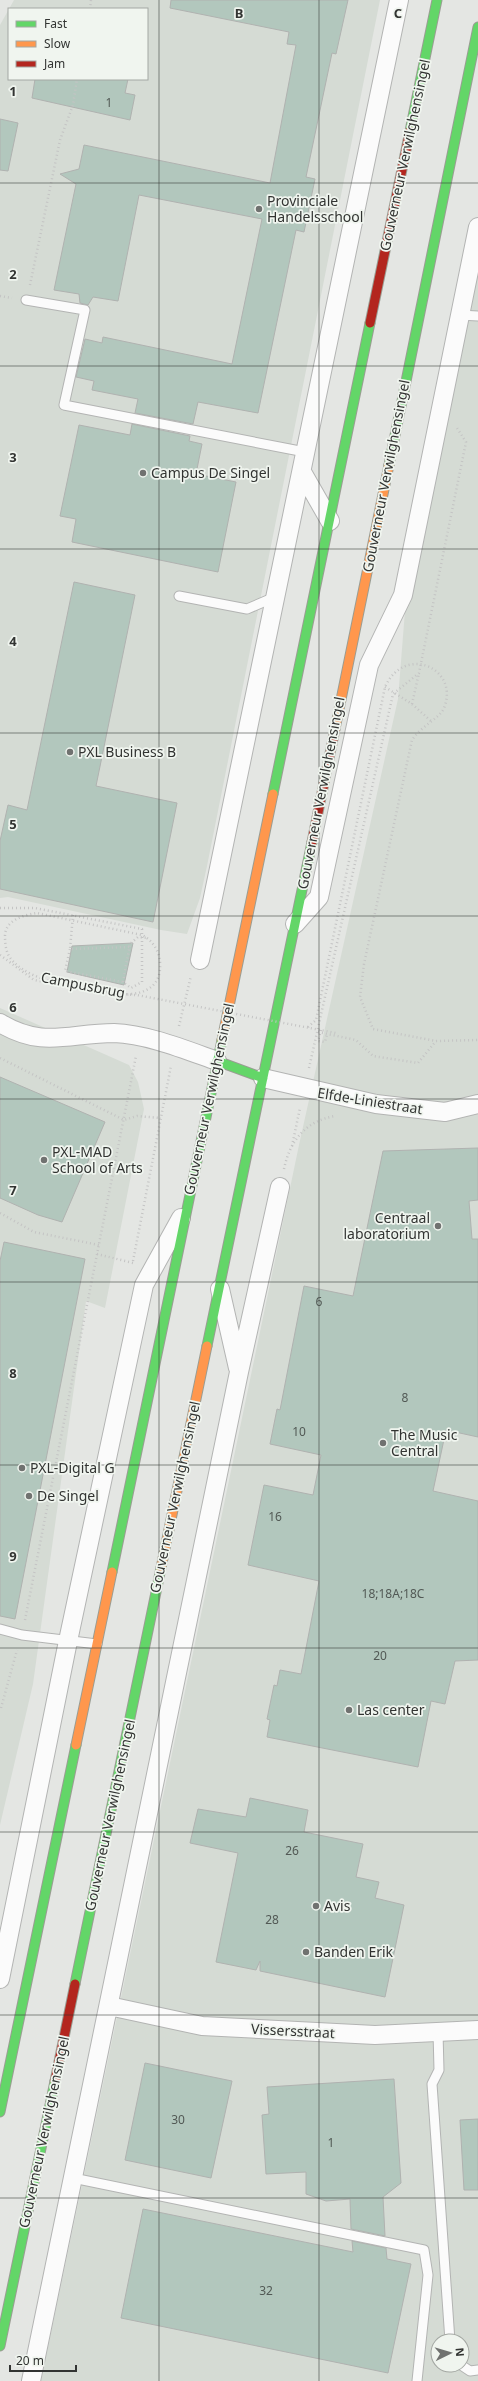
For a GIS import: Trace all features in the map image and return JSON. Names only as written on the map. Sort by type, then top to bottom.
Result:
[{"type":"highway","name":"Gouverneur Verwilghensingel","points":[[0,2112],[437,0]]},
{"type":"highway","name":"Gouverneur Verwilghensingel","points":[[0,2346],[219,1284],[295,924],[478,27]]},
{"type":"highway","points":[[217,1061],[263,1078]]},
{"type":"street","points":[[200,960],[302,472],[398,0]]},
{"type":"street","name":"Gouverneur Verwilghensingel","points":[[295,924],[319,897],[368,665],[402,595],[478,227]]},
{"type":"street","points":[[302,472],[330,521]]},
{"type":"street","points":[[0,1023],[13,1031],[53,1040],[114,1033],[175,1046],[217,1061]]},
{"type":"street","name":"Elfde-Liniestraat","points":[[263,1078],[304,1089],[376,1104],[445,1112],[478,1104]]},
{"type":"street","name":"Gouverneur Verwilghensingel","points":[[31,2381],[239,1372],[280,1187]]},
{"type":"street","name":"Gouverneur Verwilghensingel","points":[[0,1979],[68,1641],[144,1285],[187,1207]]},
{"type":"street","name":"Gouverneur Verwilghensingel","points":[[219,1284],[239,1372]]},
{"type":"street","name":"Vissersstraat","points":[[109,2006],[202,2026],[375,2035],[478,2030]]},
{"type":"lane","points":[[26,300],[85,310],[64,405],[305,452]]},
{"type":"lane","points":[[460,315],[478,316]]},
{"type":"lane","points":[[179,596],[248,609],[275,597]]},
{"type":"lane","points":[[0,1629],[22,1635],[97,1644]]},
{"type":"lane","points":[[438,2032],[439,2070],[432,2084],[449,2333]]},
{"type":"lane","points":[[73,2178],[424,2250],[428,2275],[417,2381]]},
{"type":"path","points":[[0,296],[26,300],[60,140],[73,105],[77,80]]},
{"type":"path","points":[[412,704],[466,442],[442,401]]},
{"type":"path","points":[[308,1027],[316,1020],[385,687],[391,675],[409,664],[419,664],[432,668],[441,675],[446,684],[447,697],[443,709],[417,732],[412,740],[364,964],[360,997],[373,1029],[436,1041],[478,1040]]},
{"type":"path","points":[[280,1187],[292,1146],[393,694],[419,673]]},
{"type":"path","points":[[385,687],[412,704],[431,721]]},
{"type":"path","points":[[0,908],[35,908],[73,915],[142,929],[142,982],[131,988],[123,982],[65,970],[70,949],[73,915]]},
{"type":"path","name":"Campusbrug","points":[[147,938],[36,913],[21,916],[11,922],[5,932],[5,945],[10,959],[29,974],[64,984],[138,995],[336,1032]]},
{"type":"path","name":"Campusbrug","points":[[132,930],[145,937],[152,943],[159,961],[159,970],[153,984],[149,990],[138,995]]},
{"type":"path","points":[[0,955],[34,980],[113,996],[131,995],[147,990],[157,978],[160,962],[155,946],[147,938],[134,939],[130,946],[123,982]]},
{"type":"path","points":[[70,949],[130,946]]},
{"type":"path","points":[[0,1058],[124,1120],[137,1116],[162,1118],[185,1000]]},
{"type":"path","points":[[321,1030],[318,1041],[325,1042],[327,1034]]},
{"type":"path","points":[[318,1032],[356,1040],[373,1056],[418,1063],[436,1041]]},
{"type":"path","points":[[1,1708],[22,1635],[139,1038]]},
{"type":"path","points":[[292,1146],[302,1131],[321,1118],[343,1115]]},
{"type":"path","points":[[0,1213],[34,1232],[99,1245]]},
{"type":"path","points":[[97,1254],[133,1263]]},
{"type":"shaded area","name":"Campus De Singel","points":[[14,0],[380,0],[207,866],[200,898],[187,934],[161,930],[8,897],[0,898],[0,25],[8,11],[8,80],[148,80],[148,8],[10,8]]},
{"type":"shaded area","points":[[478,265],[478,2381],[41,2381],[299,1145],[398,699],[405,611]]},
{"type":"shaded area","name":"De Singel","points":[[0,1008],[129,1065],[138,1082],[144,1109],[105,1308],[86,1301],[33,1684],[0,1825]]},
{"type":"building","name":"Provinciale Handelsschool","points":[[171,0],[348,0],[336,54],[332,53],[306,177],[315,179],[304,232],[296,230],[258,413],[198,402],[193,424],[135,413],[138,399],[92,390],[94,381],[76,377],[85,339],[102,343],[103,337],[232,364],[262,219],[139,195],[118,301],[93,297],[88,305],[80,303],[79,294],[54,290],[76,184],[60,174],[79,169],[84,145],[270,183],[296,45],[287,44],[289,32],[170,8]]},
{"type":"building","points":[[35,80],[128,80],[125,93],[135,95],[130,120],[32,98]]},
{"type":"building","points":[[0,119],[18,123],[8,171],[0,170]]},
{"type":"building","points":[[132,424],[190,436],[189,441],[202,444],[196,474],[236,482],[218,572],[72,542],[76,519],[60,516],[79,425],[130,435]]},
{"type":"building","name":"PXL Business B","points":[[74,582],[135,595],[96,786],[177,803],[153,922],[0,889],[0,841],[8,805],[27,810]]},
{"type":"building","points":[[133,943],[124,985],[67,972],[72,946]]},
{"type":"building","name":"PXL-MAD School of Arts","points":[[0,1077],[105,1122],[62,1222],[38,1215],[0,1198]]},
{"type":"building","points":[[478,1148],[478,1200],[469,1201],[472,1239],[478,1239],[478,1437],[446,1430],[433,1491],[478,1501],[478,1660],[455,1661],[445,1704],[431,1701],[418,1767],[267,1737],[270,1720],[267,1719],[274,1685],[277,1686],[280,1670],[301,1674],[319,1581],[248,1565],[264,1485],[313,1495],[321,1455],[270,1444],[277,1409],[280,1410],[304,1286],[353,1296],[383,1151]]},
{"type":"building","name":"PXL-Digital G","points":[[4,1242],[85,1259],[15,1619],[0,1616],[0,1261]]},
{"type":"building","points":[[250,1798],[308,1810],[304,1832],[363,1844],[356,1877],[379,1882],[375,1898],[404,1905],[385,1997],[260,1971],[260,1961],[256,1970],[216,1962],[238,1853],[190,1843],[198,1809],[246,1817]]},
{"type":"building","points":[[145,2063],[232,2081],[211,2178],[125,2160]]},
{"type":"building","points":[[394,2079],[401,2183],[383,2197],[385,2236],[351,2229],[350,2199],[326,2201],[306,2194],[306,2172],[266,2174],[262,2115],[269,2114],[267,2087]]},
{"type":"building","points":[[478,2119],[478,2190],[464,2190],[460,2120]]},
{"type":"building","points":[[143,2209],[353,2252],[352,2241],[386,2248],[387,2259],[411,2264],[388,2373],[121,2318]]},
{"type":"traffic: fast","points":[[410,131],[437,0]]},
{"type":"traffic: fast","points":[[389,465],[478,27]]},
{"type":"traffic: fast","points":[[273,794],[370,323]]},
{"type":"traffic: fast","points":[[207,1346],[312,842]]},
{"type":"traffic: fast","points":[[112,1572],[222,1040]]},
{"type":"traffic: fast","points":[[217,1061],[263,1078]]},
{"type":"traffic: fast","points":[[75,1984],[161,1568]]},
{"type":"traffic: fast","points":[[0,2112],[76,1745]]},
{"type":"traffic: fast","points":[[0,2346],[55,2081]]},
{"type":"traffic: slow","points":[[335,729],[389,465]]},
{"type":"traffic: slow","points":[[222,1040],[273,794]]},
{"type":"traffic: slow","points":[[161,1568],[207,1346]]},
{"type":"traffic: slow","points":[[76,1745],[112,1572]]},
{"type":"traffic: jam","points":[[370,323],[410,131]]},
{"type":"traffic: jam","points":[[312,842],[335,729]]},
{"type":"traffic: jam","points":[[55,2081],[75,1984]]},
{"type":"place","name":"Provinciale Handelsschool","points":[[259,209]]},
{"type":"place","name":"Campus De Singel","points":[[143,473]]},
{"type":"place","name":"PXL Business B","points":[[70,752]]},
{"type":"place","name":"PXL-MAD School of Arts","points":[[44,1160]]},
{"type":"place","name":"Centraal laboratorium","points":[[438,1226]]},
{"type":"place","name":"The Music Central","points":[[383,1443]]},
{"type":"place","name":"PXL-Digital G","points":[[22,1468]]},
{"type":"place","name":"De Singel","points":[[29,1496]]},
{"type":"place","name":"Las center","points":[[349,1710]]},
{"type":"place","name":"Avis","points":[[316,1906]]},
{"type":"place","name":"Banden Erik","points":[[306,1952]]}]
